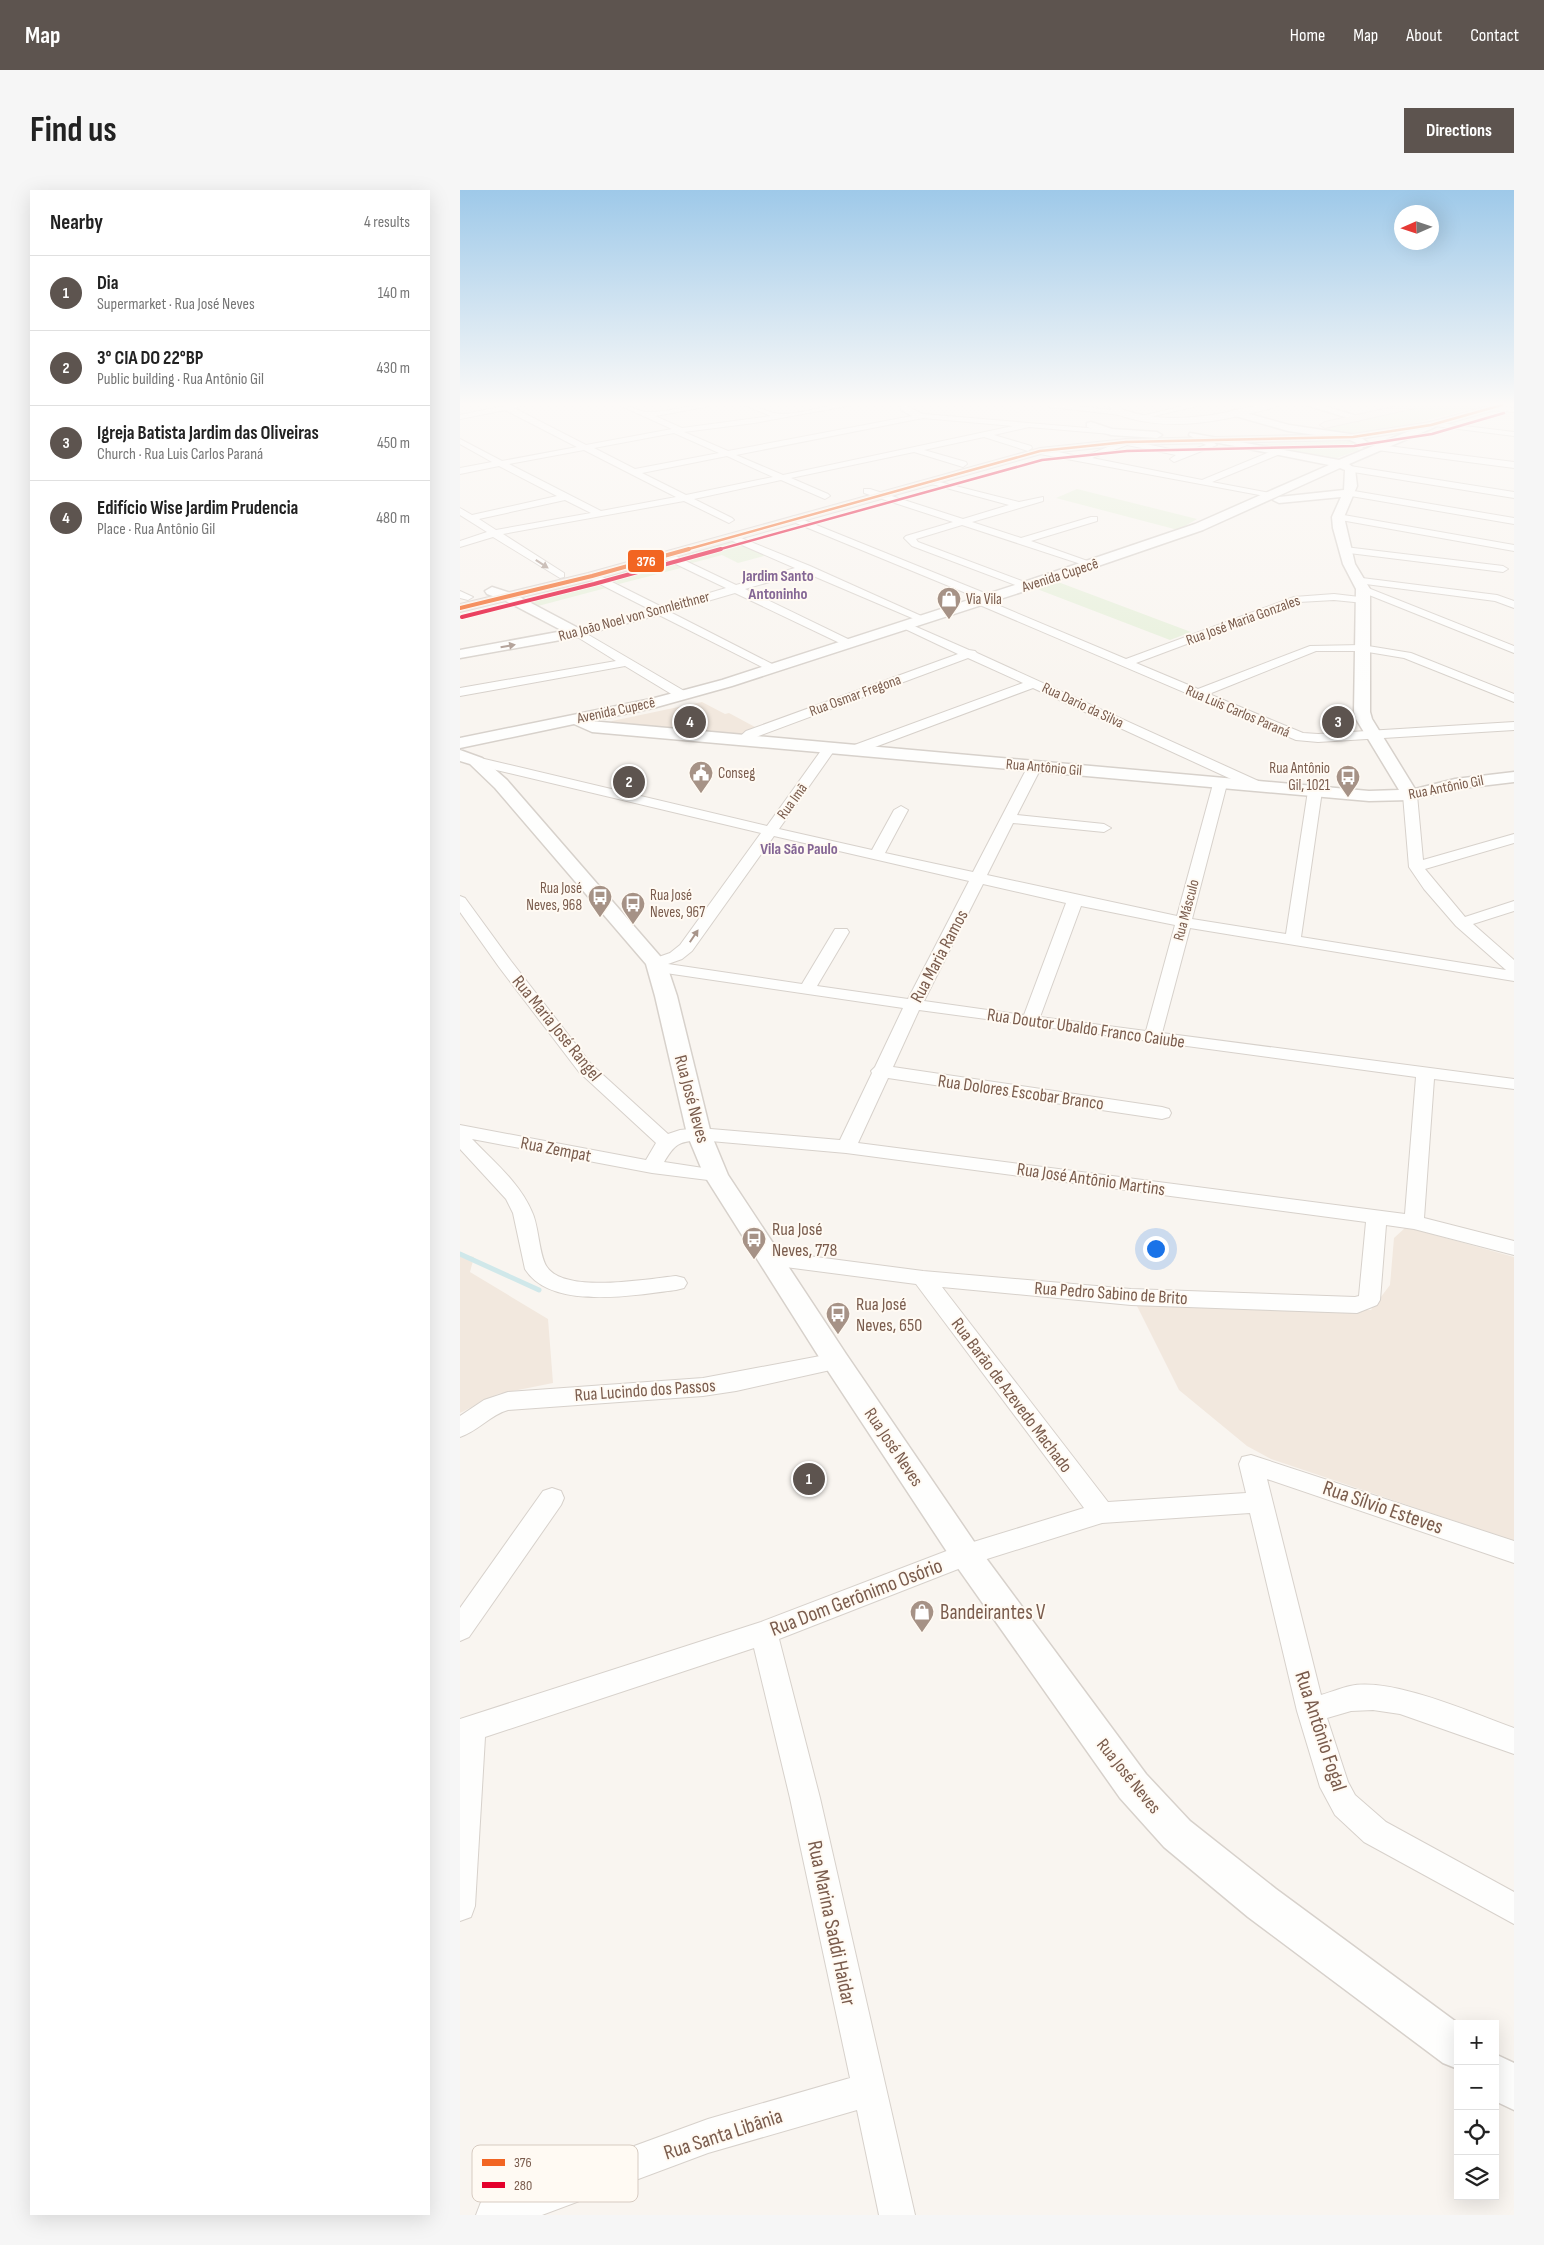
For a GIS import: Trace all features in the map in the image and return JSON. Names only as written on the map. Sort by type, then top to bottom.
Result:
[{"type":"main road","points":[[462,599],[560,575],[836,500]]},
{"type":"main road","points":[[462,599],[509,597],[592,576],[865,500]]},
{"type":"street","points":[[471,518],[555,500]]},
{"type":"street","points":[[571,500],[601,514]]},
{"type":"street","points":[[460,544],[495,533],[677,500]]},
{"type":"street","points":[[688,500],[729,520]]},
{"type":"street","points":[[894,500],[1091,564]]},
{"type":"street","points":[[999,500],[1019,505]]},
{"type":"street","points":[[1026,586],[909,540],[911,536],[1040,500]]},
{"type":"street","name":"Avenida Cupecê","points":[[460,743],[682,695],[772,668],[1170,539],[1258,500]]},
{"type":"street","points":[[1250,504],[1282,500]]},
{"type":"street","points":[[1345,500],[1338,517],[1338,528],[1361,590],[1362,712],[1364,719],[1410,795],[1416,867],[1429,886],[1462,923],[1514,968]]},
{"type":"street","points":[[1387,500],[1514,521]]},
{"type":"street","points":[[460,511],[560,575]]},
{"type":"street","points":[[1338,517],[1514,548]]},
{"type":"street","name":"Rua Luis Carlos Paraná","points":[[794,519],[1197,694],[1301,737],[1318,738],[1514,726]]},
{"type":"street","points":[[1020,542],[1094,519]]},
{"type":"street","points":[[732,536],[923,619]]},
{"type":"street","points":[[460,538],[471,541]]},
{"type":"street","points":[[1345,550],[1503,569]]},
{"type":"street","points":[[665,555],[848,643]]},
{"type":"street","name":"Rua João Noel von Sonnleithner","points":[[460,654],[577,633],[661,611],[806,568]]},
{"type":"street","points":[[592,576],[772,668]]},
{"type":"street","points":[[1361,590],[1497,598],[1514,594]]},
{"type":"street","points":[[1361,590],[1514,650]]},
{"type":"street","name":"Rua José Maria Gonzales","points":[[1125,663],[1298,599],[1334,598],[1361,590]]},
{"type":"street","points":[[492,591],[509,597],[577,633],[682,695]]},
{"type":"street","points":[[1497,598],[1514,605]]},
{"type":"street","name":"Rua Dario da Silva","points":[[905,625],[970,653],[1260,787]]},
{"type":"street","points":[[1197,694],[1306,651],[1326,647],[1362,648],[1406,655],[1512,696]]},
{"type":"street","name":"Rua Osmar Fregona","points":[[742,740],[751,734],[970,653]]},
{"type":"street","points":[[460,692],[625,663]]},
{"type":"street","points":[[854,750],[1035,683]]},
{"type":"street","name":"Rua Antônio Gil","points":[[574,719],[592,727],[1369,796],[1410,795],[1462,782],[1514,777]]},
{"type":"street","name":"Rua Imã","points":[[657,965],[676,956],[686,948],[830,748]]},
{"type":"street","points":[[468,758],[642,802],[1075,900],[1183,922],[1514,976]]},
{"type":"street","name":"Rua José Neves","points":[[468,758],[501,784],[657,965],[699,1134],[716,1175],[836,1361],[966,1555],[1133,1786],[1178,1834],[1262,1903],[1454,2045]]},
{"type":"street","name":"Rua Maria Ramos","points":[[846,1147],[880,1071],[1035,766]]},
{"type":"street","name":"Rua Másculo","points":[[1153,1036],[1220,784]]},
{"type":"street","points":[[1293,940],[1315,791]]},
{"type":"street","points":[[876,855],[901,810]]},
{"type":"street","points":[[1009,818],[1104,828]]},
{"type":"street","points":[[1416,867],[1514,838]]},
{"type":"street","points":[[1030,1022],[1075,900]]},
{"type":"street","name":"Rua Maria José Rangel","points":[[460,901],[510,971],[585,1068],[666,1142]]},
{"type":"street","points":[[1462,923],[1514,906]]},
{"type":"street","points":[[807,989],[841,932]]},
{"type":"street","name":"Rua Doutor Ubaldo Franco Caiube","points":[[657,965],[1030,1022],[1153,1036],[1514,1084]]},
{"type":"street","name":"Rua Dolores Escobar Branco","points":[[880,1071],[1162,1113]]},
{"type":"street","points":[[1414,1222],[1425,1072]]},
{"type":"street","name":"Rua Zempat","points":[[460,1131],[652,1167]]},
{"type":"street","name":"Rua José Antônio Martins","points":[[666,1142],[680,1136],[699,1134],[846,1147],[1414,1222],[1514,1248]]},
{"type":"street","points":[[460,1138],[514,1196],[522,1213],[536,1269],[540,1276],[558,1285],[592,1290],[676,1284]]},
{"type":"street","points":[[666,1142],[652,1167],[716,1175]]},
{"type":"street","name":"Rua Pedro Sabino de Brito","points":[[770,1258],[923,1278],[1130,1297],[1357,1305],[1369,1300],[1377,1217]]},
{"type":"street","name":"Rua Barão de Azevedo Machado","points":[[923,1278],[1102,1513]]},
{"type":"street","name":"Rua Lucindo dos Passos","points":[[460,1428],[492,1406],[508,1401],[703,1387],[836,1361]]},
{"type":"street","name":"Rua Antônio Fogal","points":[[1251,1464],[1311,1711],[1335,1787],[1346,1805],[1375,1832],[1514,1909]]},
{"type":"street","name":"Rua Sílvio Esteves","points":[[1251,1464],[1514,1552]]},
{"type":"street","points":[[460,1628],[552,1498]]},
{"type":"street","name":"Rua Dom Gerônimo Osório","points":[[466,1731],[764,1632],[966,1555],[1102,1513],[1259,1502]]},
{"type":"street","name":"Rua Marina Saddi Haidar","points":[[764,1632],[805,1798],[897,2215]]},
{"type":"street","points":[[1311,1711],[1351,1698],[1373,1697],[1400,1701],[1514,1741]]},
{"type":"street","points":[[460,1906],[466,1731]]},
{"type":"street","points":[[1499,2078],[1514,2089]]},
{"type":"street","name":"Rua Santa Libânia","points":[[638,2162],[708,2136],[869,2090]]},
{"type":"street","name":"Rua Santa Libânia","points":[[494,2215],[529,2202]]},
{"type":"shaded area","points":[[702,702],[725,714],[729,713],[755,727],[734,737],[610,724],[612,721]]},
{"type":"shaded area","points":[[1406,1227],[1514,1257],[1514,1541],[1271,1459],[1247,1446],[1179,1390],[1135,1302],[1325,1310],[1371,1310],[1390,1285],[1394,1238]]},
{"type":"shaded area","points":[[460,1254],[474,1257],[470,1272],[548,1319],[553,1383],[498,1394],[460,1413]]},
{"type":"green space","points":[[1062,500],[1119,500],[1197,519],[1178,530]]},
{"type":"green space","points":[[728,542],[738,542],[768,555],[738,563],[722,555],[692,563],[680,557]]},
{"type":"green space","points":[[660,561],[670,562],[681,568],[619,584],[606,577]]},
{"type":"green space","points":[[586,582],[606,588],[538,606],[525,599]]},
{"type":"green space","points":[[1058,582],[1191,632],[1170,640],[1037,589]]},
{"type":"waterway","points":[[460,1254],[539,1290]]},
{"type":"transit line","name":"376","points":[[460,608],[592,576],[866,500]]},
{"type":"transit line","name":"280","points":[[462,617],[594,584],[899,500]]},
{"type":"place","name":"Via Vila","points":[[949,620]]},
{"type":"place","name":"Edifício Wise Jardim Prudencia","points":[[690,722]]},
{"type":"place","name":"Igreja Batista Jardim das Oliveiras","points":[[1338,722]]},
{"type":"place","name":"3° CIA DO 22°BP","points":[[629,782]]},
{"type":"place","name":"Conseg","points":[[701,794]]},
{"type":"place","name":"Rua Antônio Gil, 1021","points":[[1348,798]]},
{"type":"place","name":"Rua José Neves, 968","points":[[600,918]]},
{"type":"place","name":"Rua José Neves, 967","points":[[633,925]]},
{"type":"place","name":"Rua José Neves, 778","points":[[754,1260]]},
{"type":"place","name":"Rua José Neves, 650","points":[[838,1335]]},
{"type":"place","name":"Dia","points":[[809,1479]]},
{"type":"place","name":"Bandeirantes V","points":[[922,1633]]},
{"type":"district","name":"Jardim Santo Antoninho","points":[[778,584]]},
{"type":"district","name":"Vila São Paulo","points":[[799,848]]}]
